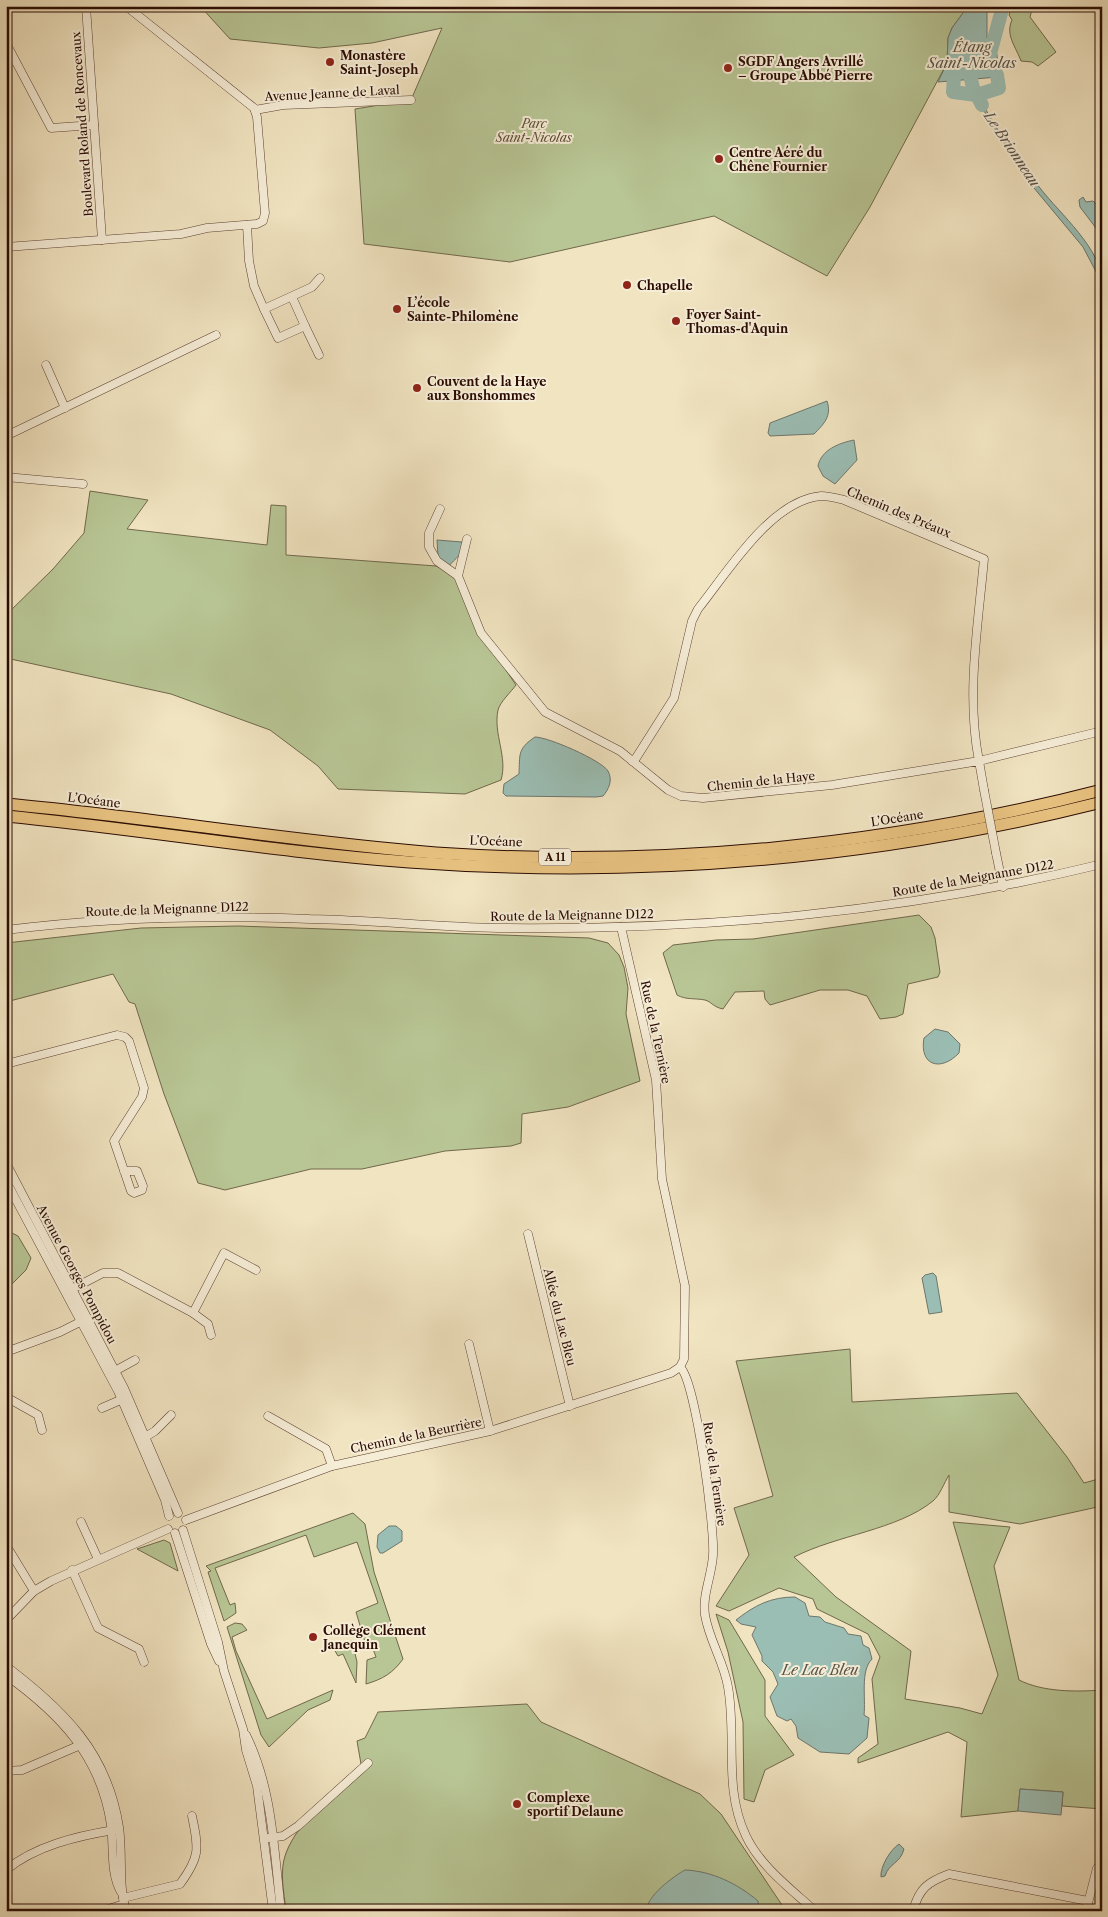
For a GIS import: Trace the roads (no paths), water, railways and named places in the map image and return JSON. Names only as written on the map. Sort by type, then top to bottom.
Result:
[{"type":"highway","name":"L’Océane","points":[[6,804],[384,848],[490,856],[599,857],[714,852],[846,840],[983,817],[1102,790]]},
{"type":"highway","name":"L’Océane","points":[[6,816],[371,859],[478,866],[600,868],[722,863],[853,850],[980,829],[1102,802]]},
{"type":"street","name":"Boulevard Roland de Roncevaux","points":[[86,6],[102,240]]},
{"type":"street","name":"Avenue Jeanne de Laval","points":[[126,6],[249,102],[255,110],[265,213],[263,221],[247,225]]},
{"type":"street","points":[[6,42],[51,128],[94,126]]},
{"type":"street","name":"Avenue Jeanne de Laval","points":[[255,110],[283,105],[411,100]]},
{"type":"street","points":[[6,247],[181,234],[207,228],[247,225],[248,261],[254,286],[278,338],[305,326]]},
{"type":"street","points":[[264,309],[312,287],[320,278]]},
{"type":"street","points":[[292,296],[319,355]]},
{"type":"street","points":[[6,436],[216,335]]},
{"type":"street","points":[[46,364],[65,408]]},
{"type":"street","points":[[6,477],[83,484]]},
{"type":"street","name":"Chemin des Préaux","points":[[632,761],[636,758],[674,698],[692,621],[698,610],[751,540],[772,521],[797,504],[820,496],[844,500],[984,559],[973,682],[973,730],[978,761]]},
{"type":"street","points":[[440,509],[429,533],[429,547],[437,561],[458,576],[467,539]]},
{"type":"street","name":"Chemin de la Haye","points":[[458,576],[480,633],[545,712],[620,752],[668,790],[681,796],[703,798],[842,784],[978,761],[1102,731]]},
{"type":"street","points":[[978,761],[1003,887]]},
{"type":"street","name":"Route de la Meignanne D122","points":[[38,926],[146,919],[219,917],[312,918],[494,928],[621,927],[731,922],[840,912],[1003,887],[1102,864]]},
{"type":"street","points":[[6,925],[38,926]]},
{"type":"street","points":[[6,930],[38,926]]},
{"type":"street","name":"Rue de la Ternière","points":[[621,927],[656,1080],[662,1179],[685,1286],[684,1359],[680,1367],[684,1370],[688,1381],[702,1444],[714,1554],[705,1600],[705,1614],[728,1686],[733,1798],[746,1837],[756,1853],[815,1911]]},
{"type":"street","points":[[6,1064],[117,1035],[125,1037],[129,1041],[144,1088],[142,1097],[114,1142],[124,1171]]},
{"type":"street","name":"Avenue Georges Pompidou","points":[[6,1163],[72,1289],[85,1320],[125,1398],[178,1513],[186,1520]]},
{"type":"street","name":"Avenue Georges Pompidou","points":[[6,1181],[38,1244],[85,1320]]},
{"type":"street","name":"Allée du Lac Bleu","points":[[528,1234],[570,1406]]},
{"type":"street","points":[[193,1313],[224,1253],[256,1270]]},
{"type":"street","points":[[72,1289],[103,1273],[118,1273],[193,1313],[208,1324],[211,1335]]},
{"type":"street","points":[[6,1352],[60,1332],[85,1320]]},
{"type":"street","points":[[469,1344],[490,1431]]},
{"type":"street","points":[[112,1373],[135,1360]]},
{"type":"street","name":"Chemin de la Beurrière","points":[[186,1520],[332,1466],[490,1431],[671,1374],[680,1367]]},
{"type":"street","points":[[6,1397],[38,1415],[42,1430]]},
{"type":"street","points":[[102,1408],[125,1398]]},
{"type":"street","points":[[143,1438],[171,1415]]},
{"type":"street","points":[[268,1416],[326,1449],[332,1466]]},
{"type":"street","name":"Avenue Georges Pompidou","points":[[143,1438],[165,1500],[169,1516],[166,1525],[171,1531],[211,1644],[224,1671]]},
{"type":"street","points":[[169,1516],[178,1513]]},
{"type":"street","points":[[6,1620],[34,1591],[72,1570],[98,1559],[171,1531],[183,1530],[186,1520]]},
{"type":"street","points":[[81,1522],[98,1559]]},
{"type":"street","name":"Avenue Georges Pompidou","points":[[183,1530],[218,1642],[224,1671],[243,1729],[262,1774],[270,1810],[269,1838],[273,1911]]},
{"type":"street","points":[[6,1545],[34,1591]]},
{"type":"street","points":[[72,1570],[98,1628],[139,1649],[144,1662]]},
{"type":"street","points":[[6,1666],[61,1712],[84,1744],[106,1780],[113,1800],[124,1901]]},
{"type":"street","points":[[6,1675],[54,1713],[84,1744]]},
{"type":"street","points":[[6,1771],[22,1770],[84,1744]]},
{"type":"street","points":[[269,1838],[286,1835],[298,1826],[368,1763]]},
{"type":"street","points":[[102,1911],[124,1901],[180,1884],[196,1856],[198,1845],[192,1816]]},
{"type":"street","points":[[6,1870],[19,1860],[38,1850],[115,1830]]},
{"type":"street","name":"Avenue Georges Pompidou","points":[[269,1838],[280,1911]]},
{"type":"street","points":[[1086,1911],[1097,1868]]},
{"type":"street","points":[[913,1911],[918,1893],[932,1881],[949,1874],[1088,1901]]},
{"type":"water","name":"Étang Saint-Nicolas","points":[[968,6],[987,6],[987,38],[990,39],[993,35],[997,55],[998,77],[938,82],[947,63],[948,38],[952,28]]},
{"type":"water","points":[[972,88],[975,88],[1004,140],[1040,188],[1088,245],[1100,270],[1102,283],[1083,247],[1034,188],[990,122]]},
{"type":"water","points":[[1083,197],[1086,202],[1093,201],[1096,204],[1102,199],[1102,236],[1080,207],[1079,200]]},
{"type":"water","points":[[827,401],[828,415],[824,423],[814,434],[770,436],[768,433],[770,423]]},
{"type":"water","points":[[854,440],[857,460],[835,484],[823,476],[818,466],[820,460],[831,448]]},
{"type":"water","points":[[437,540],[462,542],[461,553],[448,567],[438,556]]},
{"type":"water","points":[[535,737],[574,750],[603,766],[608,771],[610,781],[609,787],[603,796],[506,796],[503,793],[504,784],[519,774],[522,749]]},
{"type":"water","points":[[935,1029],[948,1032],[960,1044],[959,1053],[945,1063],[933,1063],[925,1055],[923,1047],[924,1038]]},
{"type":"water","points":[[933,1273],[936,1276],[942,1312],[929,1314],[922,1278]]},
{"type":"water","points":[[389,1526],[396,1526],[402,1531],[402,1541],[380,1553],[377,1547],[378,1535]]},
{"type":"water","name":"Le Lac Bleu","points":[[795,1597],[805,1603],[809,1616],[820,1617],[825,1622],[844,1628],[848,1634],[861,1636],[863,1645],[869,1648],[872,1659],[866,1670],[864,1685],[864,1715],[869,1718],[867,1738],[849,1754],[820,1752],[798,1738],[796,1726],[791,1719],[787,1721],[777,1716],[770,1697],[778,1684],[773,1672],[762,1661],[762,1656],[752,1635],[756,1627],[741,1624],[736,1620],[750,1610],[771,1600]]},
{"type":"water","points":[[1020,1789],[1063,1792],[1061,1815],[1018,1811]]},
{"type":"water","points":[[899,1844],[904,1849],[902,1854],[889,1868],[885,1876],[881,1877],[886,1859]]},
{"type":"water","points":[[685,1870],[705,1873],[733,1884],[758,1901],[759,1911],[647,1911],[648,1905],[655,1893]]},
{"type":"waterway","points":[[955,63],[953,92],[977,95],[999,88],[997,75],[988,61],[1003,6]]},
{"type":"waterway","name":"Le Brionneau","points":[[967,62],[973,88],[982,105]]},
{"type":"place","name":"Monastère Saint-Joseph","points":[[330,62]]},
{"type":"place","name":"SGDF Angers Avrillé – Groupe Abbé Pierre","points":[[728,68]]},
{"type":"place","name":"Centre Aéré du Chêne Fournier","points":[[719,159]]},
{"type":"place","name":"Chapelle","points":[[627,285]]},
{"type":"place","name":"L’école Sainte-Philomène","points":[[397,309]]},
{"type":"place","name":"Foyer Saint- Thomas-d'Aquin","points":[[676,321]]},
{"type":"place","name":"Couvent de la Haye aux Bonshommes","points":[[417,388]]},
{"type":"place","name":"Collège Clément Janequin","points":[[313,1637]]},
{"type":"place","name":"Complexe sportif Delaune","points":[[517,1804]]},
{"type":"park label","name":"Parc Saint-Nicolas","points":[[534,130]]}]
